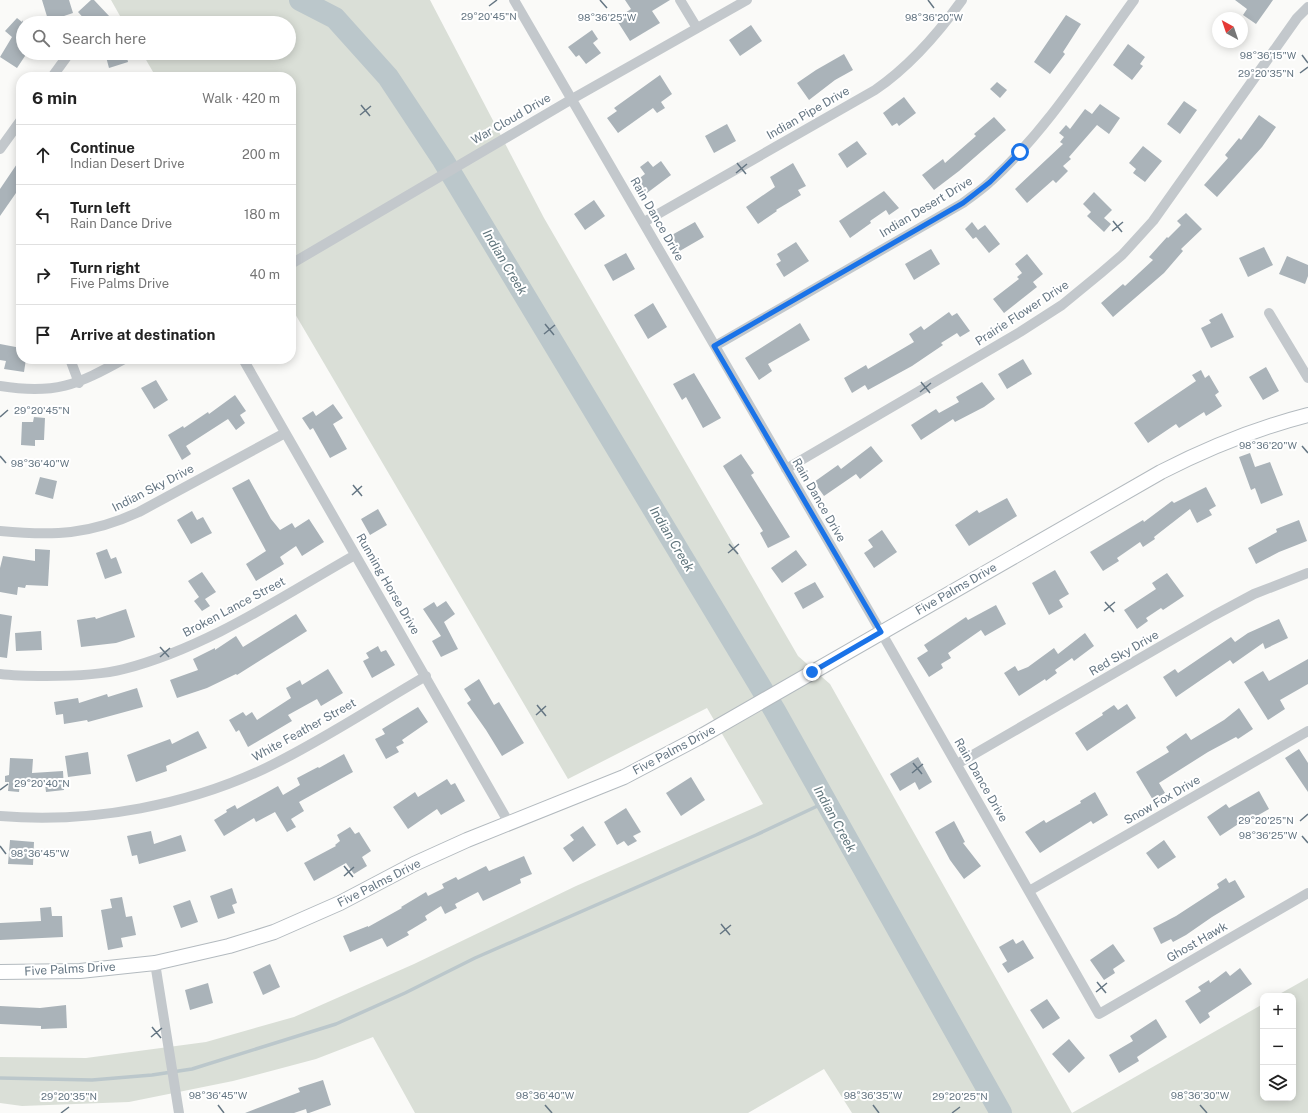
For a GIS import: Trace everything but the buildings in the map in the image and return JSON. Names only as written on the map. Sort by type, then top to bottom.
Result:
[{"type":"street","name":"Rain Dance Drive","points":[[514,0],[881,632],[1099,1014]]},
{"type":"street","points":[[680,0],[697,28]]},
{"type":"street","name":"War Cloud Drive","points":[[296,261],[572,99],[746,0]]},
{"type":"street","name":"Indian Pipe Drive","points":[[644,222],[875,90],[893,78],[913,60],[947,21],[962,0]]},
{"type":"street","name":"Indian Desert Drive","points":[[714,346],[963,203],[990,182],[1020,152],[1047,121],[1134,0]]},
{"type":"street","name":"Prairie Flower Drive","points":[[786,469],[1020,332],[1062,305],[1122,255],[1153,221],[1297,18],[1308,6]]},
{"type":"street","points":[[56,72],[64,60]]},
{"type":"street","points":[[0,149],[16,127]]},
{"type":"street","points":[[1269,313],[1308,378]]},
{"type":"street","points":[[72,364],[79,382]]},
{"type":"street","points":[[0,386],[36,390],[62,388],[79,382],[114,364]]},
{"type":"street","name":"Running Horse Drive","points":[[246,364],[509,823]]},
{"type":"street","name":"Five Palms Drive","points":[[0,972],[80,971],[154,963],[229,946],[274,932],[340,903],[414,864],[509,823],[624,777],[726,722],[1161,472],[1204,450],[1282,422],[1308,415]]},
{"type":"street","name":"Indian Sky Drive","points":[[0,530],[37,534],[64,534],[114,523],[139,512],[285,433]]},
{"type":"street","name":"Broken Lance Street","points":[[0,674],[66,676],[123,669],[156,659],[197,643],[235,624],[355,555]]},
{"type":"street","name":"Red Sky Drive","points":[[957,764],[1254,594],[1308,573]]},
{"type":"street","name":"White Feather Street","points":[[0,816],[24,818],[75,818],[128,810],[208,791],[273,765],[426,676]]},
{"type":"street","name":"Snow Fox Drive","points":[[1029,891],[1308,731]]},
{"type":"street","name":"Ghost Hawk","points":[[1099,1014],[1308,893]]},
{"type":"street","points":[[154,963],[180,1113]]},
{"type":"shaded area","points":[[111,0],[430,0],[544,218],[798,656],[830,684],[1072,1113],[852,1113],[824,1069],[748,1113],[415,1113],[373,1037],[316,1059],[233,1081],[129,1102],[22,1106],[0,1103],[0,1057],[86,1058],[206,1042],[294,1017],[414,964],[576,886],[763,804],[707,708],[568,779],[296,316],[296,72],[153,72],[146,60],[296,60],[296,16],[120,16]]},
{"type":"shaded area","points":[[1308,978],[1308,1113],[1072,1113],[1260,1006],[1260,1101],[1296,1101],[1296,993],[1281,993]]},
{"type":"waterway","name":"Indian Creek","points":[[300,0],[335,18],[388,77],[443,160],[775,711],[1001,1113]]},
{"type":"waterway","points":[[0,1078],[92,1080],[152,1075],[192,1069],[336,1024],[405,993],[475,958],[756,835],[826,802]]},
{"type":"route","points":[[812,672],[881,632],[714,346],[963,203],[990,182],[1020,152]]}]
